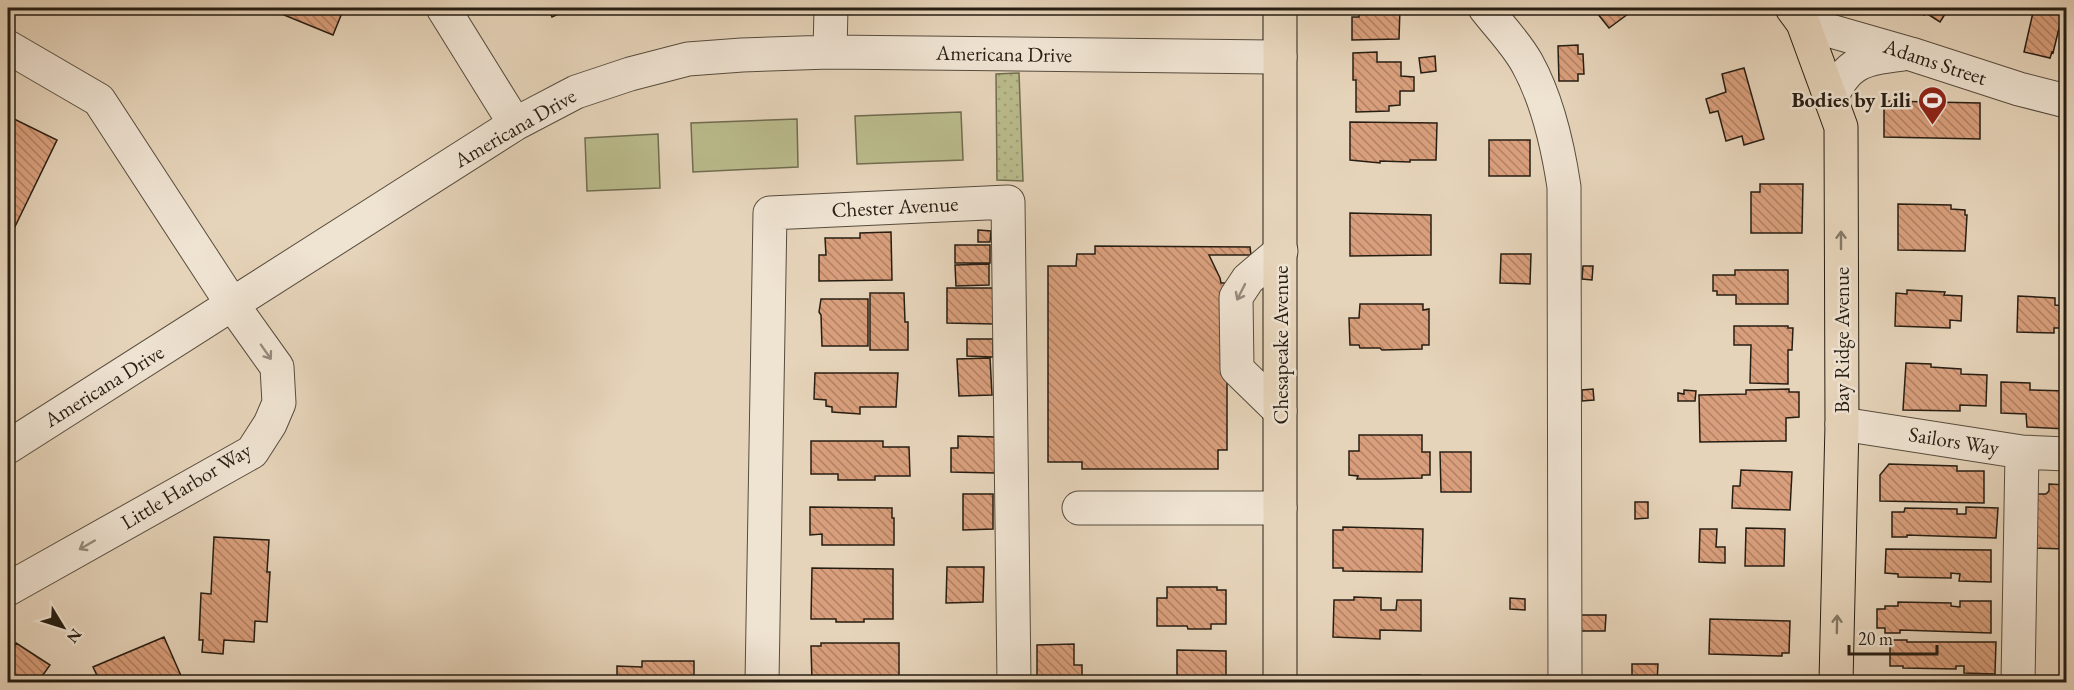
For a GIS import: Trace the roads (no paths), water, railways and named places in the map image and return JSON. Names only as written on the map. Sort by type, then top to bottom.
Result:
[{"type":"main road","name":"Chesapeake Avenue","points":[[1280,8],[1280,682]]},
{"type":"main road","name":"Bay Ridge Avenue","points":[[1798,15],[1841,127],[1842,424],[1836,682]]},
{"type":"street","points":[[443,8],[516,124]]},
{"type":"street","points":[[830,52],[831,8]]},
{"type":"street","points":[[1485,8],[1527,63],[1559,150],[1564,188],[1565,682]]},
{"type":"street","name":"Adams Street","points":[[1798,15],[2019,89],[2067,101]]},
{"type":"street","name":"Little Harbor Way","points":[[8,47],[99,100],[232,304],[277,367],[279,403],[270,424],[252,452],[8,589]]},
{"type":"street","name":"Americana Drive","points":[[8,447],[516,124],[576,92],[630,74],[688,59],[830,52],[1280,57]]},
{"type":"street","points":[[1831,99],[1839,80],[1853,66],[1885,56],[1911,54]]},
{"type":"street","name":"Chester Avenue","points":[[762,682],[770,213],[1008,202],[1014,682]]},
{"type":"street","points":[[1280,411],[1237,369],[1236,297],[1248,279],[1281,251]]},
{"type":"street","name":"Sailors Way","points":[[1842,424],[2022,452],[2067,454]]},
{"type":"street","points":[[2018,682],[2022,452]]},
{"type":"street","points":[[1078,508],[1280,508]]},
{"type":"place","name":"Bodies by Lili","points":[[1932,126]]}]
